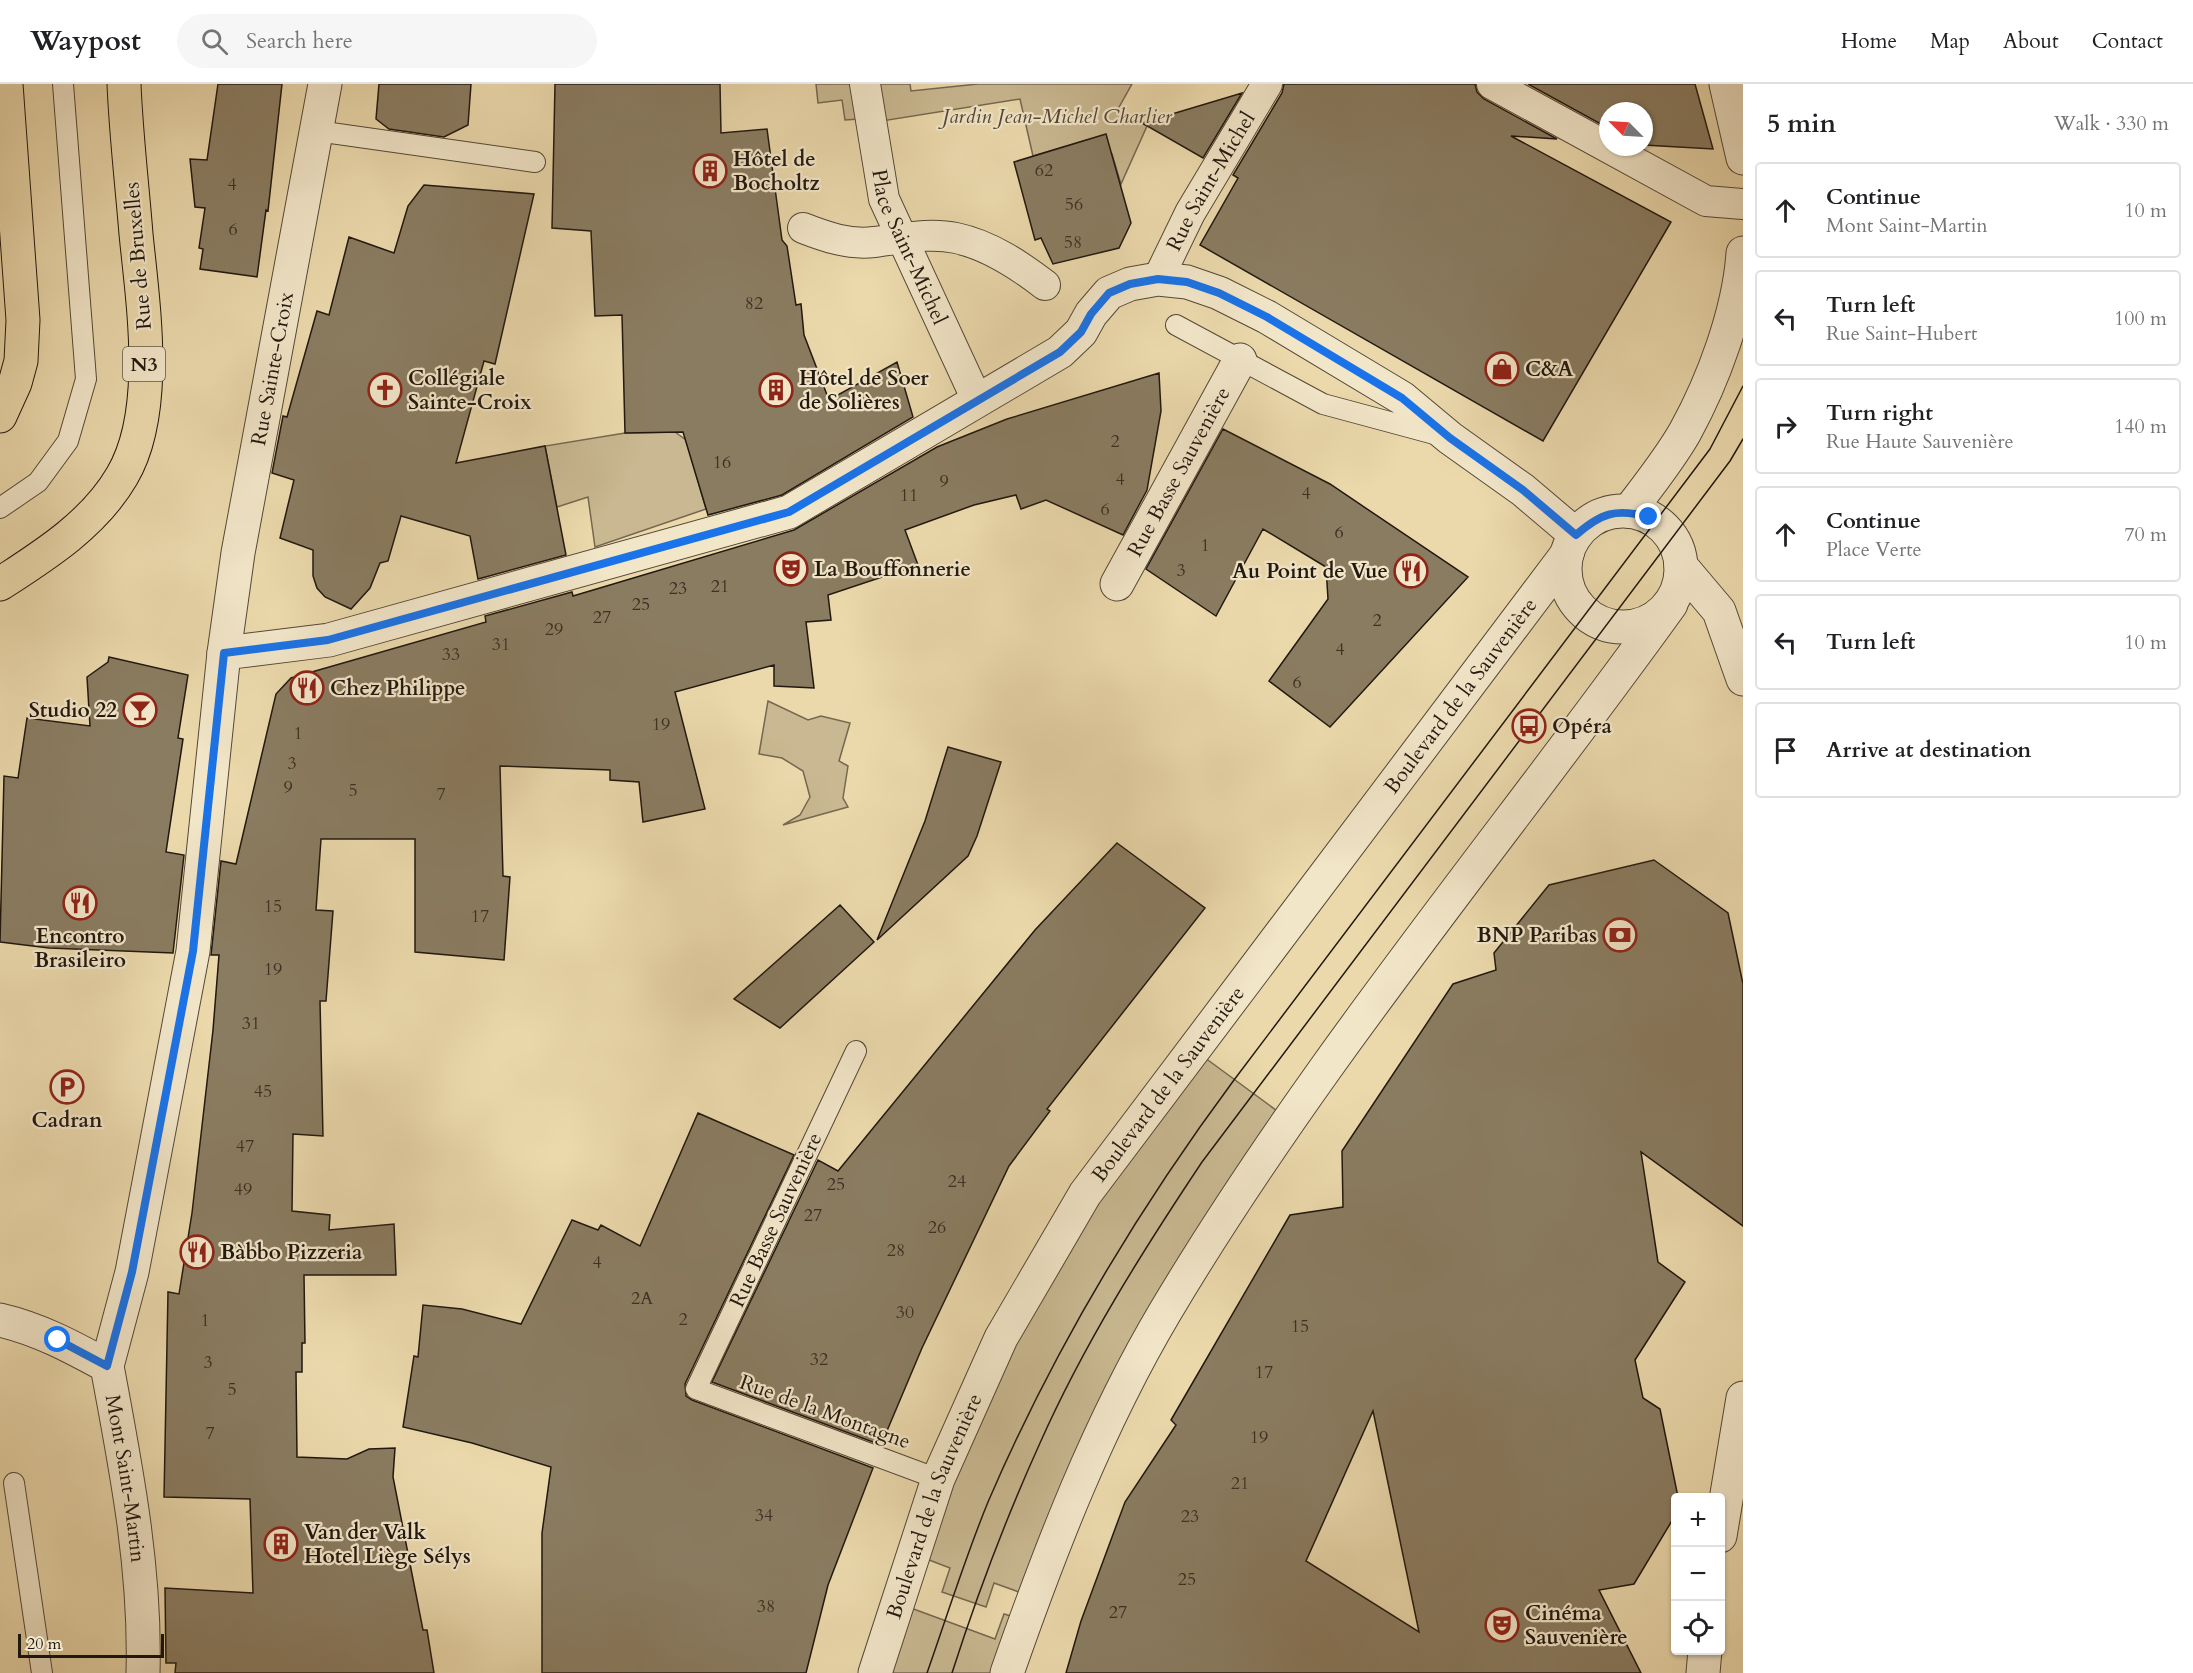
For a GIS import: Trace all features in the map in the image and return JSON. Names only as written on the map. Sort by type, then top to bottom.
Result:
[{"type":"main road","points":[[0,416],[15,384],[21,361],[22,320],[6,84]]},
{"type":"main road","name":"Rue de Bruxelles","points":[[0,584],[53,549],[90,516],[122,476],[136,444],[143,417],[145,324],[124,84]]},
{"type":"street","name":"Rue Sainte-Croix","points":[[107,1366],[132,1272],[193,951],[224,653],[238,553],[325,84]]},
{"type":"street","name":"Place Saint-Michel","points":[[866,84],[884,199],[977,400]]},
{"type":"street","name":"Rue Saint-Michel","points":[[1158,279],[1190,213],[1267,84]]},
{"type":"street","points":[[1492,84],[1706,201],[1743,204]]},
{"type":"street","points":[[1726,84],[1740,142]]},
{"type":"street","points":[[803,228],[833,240],[872,242],[901,237],[956,238],[975,244],[1021,267],[1044,285]]},
{"type":"street","points":[[1629,512],[1686,431],[1734,309],[1743,254]]},
{"type":"street","points":[[224,653],[328,640],[789,512],[1060,352],[1081,332],[1091,314],[1109,293],[1130,284],[1158,279],[1187,282],[1208,289],[1267,317],[1402,398],[1450,438],[1523,490],[1572,544]]},
{"type":"street","name":"Rue Basse Sauvenière","points":[[1117,584],[1240,360]]},
{"type":"street","points":[[1007,1673],[1029,1610],[1089,1460],[1165,1313],[1290,1117],[1671,604],[1680,586],[1681,566],[1677,546],[1665,529],[1649,517],[1629,512],[1609,513],[1591,522],[1572,544],[1566,574],[1571,593],[1582,610],[1598,622],[1618,627],[1638,626],[1656,618],[1671,604]]},
{"type":"street","name":"Boulevard de la Sauvenière","points":[[875,1673],[938,1479],[1001,1338],[1085,1194],[1572,544]]},
{"type":"street","points":[[1681,566],[1719,611],[1743,679]]},
{"type":"street","name":"Mont Saint-Martin","points":[[0,1320],[58,1340],[107,1366],[134,1509],[144,1635],[143,1673]]},
{"type":"street","points":[[1725,1506],[1743,1398]]},
{"type":"street","points":[[1703,1673],[1705,1655]]},
{"type":"lane","points":[[0,508],[38,482],[68,441],[86,379],[63,84]]},
{"type":"lane","points":[[317,131],[535,162]]},
{"type":"lane","points":[[1176,325],[1323,404],[1450,438]]},
{"type":"lane","name":"Rue Basse Sauvenière","points":[[696,1389],[856,1051]]},
{"type":"lane","name":"Rue de la Montagne","points":[[696,1389],[938,1479]]},
{"type":"lane","points":[[14,1483],[42,1673]]},
{"type":"green space","points":[[816,84],[854,84],[859,119],[845,120],[842,100],[818,103]]},
{"type":"green space","name":"Jardin Jean-Michel Charlier","points":[[877,84],[910,84],[911,91],[978,84],[1132,84],[1118,109],[1147,126],[1121,184],[1112,154],[1087,140],[1033,156],[1020,99],[882,121]]},
{"type":"green space","points":[[675,432],[686,440],[706,509],[595,547],[588,497],[557,507],[545,446],[625,433]]},
{"type":"green space","points":[[768,701],[808,720],[821,716],[850,723],[839,761],[848,766],[843,798],[848,807],[783,825],[800,815],[810,797],[803,771],[782,758],[759,754]]},
{"type":"green space","points":[[1197,1052],[1284,1116],[1030,1596],[994,1583],[986,1607],[942,1592],[950,1568],[916,1555],[1006,1341]]},
{"type":"green space","points":[[900,1604],[995,1639],[1004,1614],[1018,1618],[1000,1673],[880,1673]]},
{"type":"building","points":[[218,84],[282,84],[268,211],[266,210],[257,277],[200,269],[203,249],[199,248],[205,208],[195,207],[190,159],[207,160]]},
{"type":"building","points":[[379,84],[471,84],[468,125],[444,137],[389,129],[376,119]]},
{"type":"building","points":[[555,84],[720,84],[721,133],[767,129],[782,240],[787,246],[796,305],[801,304],[804,335],[829,400],[897,362],[913,417],[782,495],[708,515],[683,432],[625,433],[622,315],[595,316],[591,231],[552,228]]},
{"type":"building","points":[[1284,84],[1475,84],[1477,92],[1484,99],[1557,139],[1511,136],[1671,222],[1543,441],[1200,245],[1238,178],[1233,175],[1282,93]]},
{"type":"building","points":[[1528,84],[1695,84],[1713,149],[1653,146],[1653,102],[1599,102],[1599,123]]},
{"type":"building","points":[[1242,93],[1203,158],[1142,123]]},
{"type":"building","points":[[1106,134],[1131,223],[1119,248],[1053,264],[1041,238],[1035,240],[1014,162]]},
{"type":"building","name":"Collégiale Sainte-Croix","points":[[424,185],[534,194],[495,364],[484,361],[456,463],[545,446],[566,555],[478,579],[470,536],[401,516],[388,561],[380,563],[370,588],[351,609],[325,597],[317,588],[313,576],[313,550],[280,538],[294,480],[272,473],[283,416],[287,417],[317,311],[329,315],[349,237],[394,253],[408,206]]},
{"type":"building","points":[[1159,373],[1161,411],[1147,490],[1123,535],[1046,500],[1021,509],[1016,495],[974,505],[905,530],[918,565],[828,595],[831,620],[806,622],[814,688],[774,686],[774,665],[675,692],[705,809],[643,822],[639,782],[610,780],[610,770],[500,766],[503,876],[510,877],[504,960],[415,952],[415,839],[321,839],[316,910],[333,911],[326,1001],[320,1001],[323,1136],[293,1134],[292,1211],[330,1215],[329,1230],[394,1224],[396,1275],[304,1275],[305,1343],[302,1343],[302,1372],[296,1372],[297,1457],[347,1459],[369,1449],[395,1448],[393,1477],[423,1630],[427,1630],[434,1673],[175,1673],[176,1663],[166,1663],[165,1588],[253,1593],[250,1499],[164,1497],[168,1292],[179,1294],[192,1213],[213,1030],[219,955],[211,955],[221,861],[236,864],[276,694],[291,678],[486,622],[485,616],[572,592],[573,596],[794,530],[937,447],[1007,419]]},
{"type":"building","points":[[1223,429],[1330,484],[1468,577],[1330,727],[1269,681],[1328,599],[1326,567],[1263,529],[1216,616],[1146,569]]},
{"type":"building","points":[[109,657],[188,675],[178,738],[183,739],[166,852],[184,855],[173,953],[49,948],[0,942],[4,776],[18,778],[27,718],[90,726],[87,677],[108,662]]},
{"type":"building","points":[[948,747],[1001,762],[977,836],[968,856],[877,940],[925,821]]},
{"type":"building","points":[[1117,843],[1205,908],[1047,1109],[1050,1111],[1009,1166],[922,1348],[881,1445],[712,1382],[818,1160],[838,1171],[1035,930]]},
{"type":"building","points":[[1654,860],[1728,913],[1743,984],[1743,1226],[1641,1152],[1658,1262],[1685,1282],[1635,1360],[1643,1398],[1660,1409],[1677,1493],[1671,1493],[1671,1522],[1634,1584],[1599,1590],[1641,1673],[1066,1673],[1081,1621],[1125,1502],[1176,1425],[1171,1420],[1290,1215],[1343,1207],[1342,1151],[1453,984],[1496,970],[1494,953],[1549,885]],"holes":[[[1373,1411],[1419,1632],[1306,1561]]]},
{"type":"building","points":[[840,905],[874,942],[780,1028],[734,999]]},
{"type":"building","points":[[698,1113],[794,1155],[685,1384],[686,1396],[873,1468],[828,1585],[806,1673],[542,1673],[542,1533],[551,1467],[472,1443],[403,1427],[414,1356],[418,1357],[423,1305],[462,1309],[521,1324],[572,1220],[598,1230],[601,1225],[640,1246]]},
{"type":"tram line","points":[[927,1673],[980,1523],[1013,1446],[1069,1337],[1130,1232],[1163,1180],[1234,1080],[1710,449],[1743,386]]},
{"type":"tram line","points":[[952,1673],[1015,1500],[1057,1406],[1115,1299],[1158,1230],[1202,1162],[1730,461],[1743,439]]},
{"type":"place","name":"Hôtel de Bocholtz","points":[[710,171]]},
{"type":"place","name":"C&A","points":[[1502,369]]},
{"type":"place","name":"Collégiale Sainte-Croix","points":[[385,390]]},
{"type":"place","name":"Hôtel de Soer de Solières","points":[[776,390]]},
{"type":"place","name":"La Bouffonnerie","points":[[791,569]]},
{"type":"place","name":"Au Point de Vue","points":[[1411,571]]},
{"type":"place","name":"Chez Philippe","points":[[307,688]]},
{"type":"place","name":"Studio 22","points":[[140,710]]},
{"type":"place","name":"Opéra","points":[[1529,726]]},
{"type":"place","name":"Encontro Brasileiro","points":[[80,903]]},
{"type":"place","name":"BNP Paribas","points":[[1620,935]]},
{"type":"place","name":"Cadran","points":[[67,1087]]},
{"type":"place","name":"Bàbbo Pizzeria","points":[[197,1252]]},
{"type":"place","name":"Van der Valk Hotel Liège Sélys","points":[[281,1544]]},
{"type":"place","name":"Cinéma Sauvenière","points":[[1502,1625]]},
{"type":"route","points":[[58,1340],[107,1366],[132,1272],[193,951],[224,653],[328,640],[789,512],[1060,352],[1081,332],[1091,314],[1109,293],[1130,284],[1158,279],[1187,282],[1219,293],[1267,317],[1402,398],[1450,438],[1523,490],[1576,535],[1591,522],[1609,513],[1629,512],[1649,517]]}]
